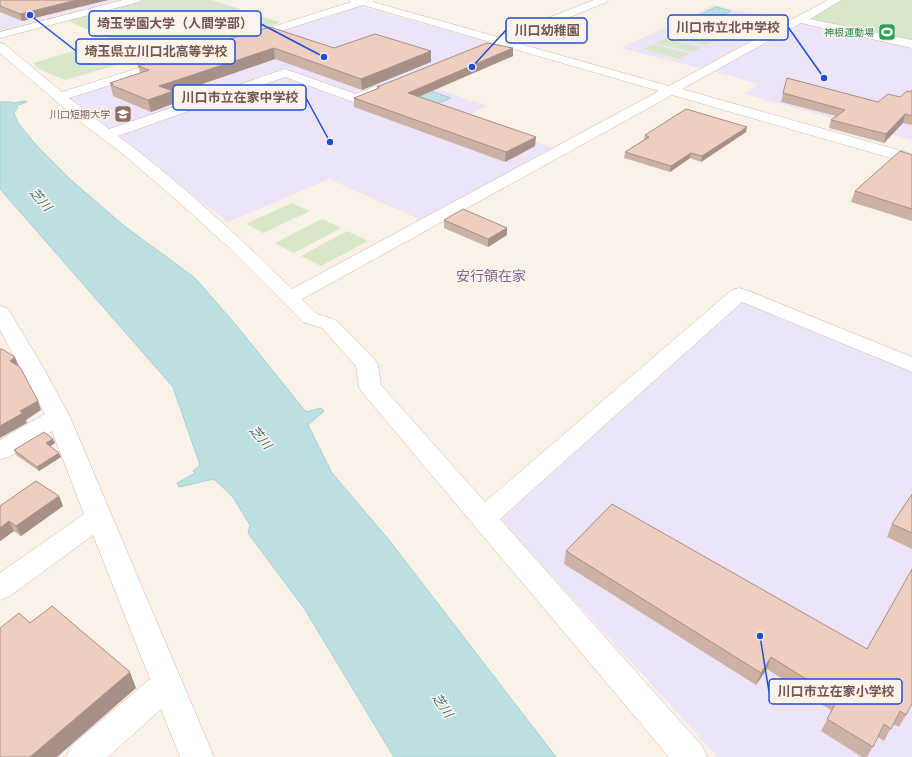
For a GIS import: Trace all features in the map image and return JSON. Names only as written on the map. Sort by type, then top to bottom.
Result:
[{"type":"street","points":[[0,35],[135,0]]},
{"type":"street","points":[[478,48],[603,0]]},
{"type":"street","points":[[290,298],[672,91],[801,20],[832,0]]},
{"type":"street","points":[[234,42],[362,1],[912,159]]},
{"type":"street","points":[[801,20],[912,44]]},
{"type":"street","points":[[0,47],[178,193],[241,249],[310,318],[329,324],[367,365],[370,387],[690,757]]},
{"type":"street","points":[[60,97],[181,59]]},
{"type":"street","points":[[107,135],[284,72],[356,99],[391,86]]},
{"type":"street","points":[[483,519],[739,294],[912,365]]},
{"type":"street","points":[[0,312],[9,348],[58,417],[197,757]]},
{"type":"street","points":[[0,451],[58,417]]},
{"type":"street","points":[[0,588],[99,517]]},
{"type":"street","points":[[83,757],[168,683]]},
{"type":"shaded area","points":[[0,0],[119,0],[0,30]]},
{"type":"shaded area","points":[[357,5],[485,41],[486,43],[356,97],[284,70],[212,95],[152,70]]},
{"type":"shaded area","points":[[713,5],[791,22],[703,69],[621,48]]},
{"type":"shaded area","points":[[803,22],[912,46],[912,140],[744,94],[759,84],[713,71]]},
{"type":"shaded area","name":"川口短期大学","points":[[151,71],[210,96],[109,131],[67,97]]},
{"type":"shaded area","points":[[282,76],[357,102],[412,80],[487,106],[464,117],[556,149],[421,220],[329,179],[228,222],[116,136]]},
{"type":"shaded area","points":[[740,301],[912,369],[912,757],[718,757],[497,516]]},
{"type":"green space","points":[[144,0],[212,0],[279,23],[163,59],[67,21]]},
{"type":"green space","name":"神根運動場","points":[[842,0],[912,0],[912,43],[811,21],[809,18]]},
{"type":"green space","points":[[680,32],[716,40],[706,45],[670,36]]},
{"type":"green space","points":[[666,38],[702,47],[693,52],[656,43]]},
{"type":"green space","points":[[109,41],[147,56],[65,80],[39,69],[33,63]]},
{"type":"green space","points":[[653,44],[689,54],[679,59],[643,49]]},
{"type":"green space","points":[[292,203],[310,211],[263,233],[246,224]]},
{"type":"green space","points":[[322,219],[341,228],[294,253],[275,243]]},
{"type":"green space","points":[[347,231],[368,241],[321,266],[301,256]]},
{"type":"water","points":[[716,7],[731,11],[712,20],[696,16]]},
{"type":"water","points":[[414,85],[451,98],[436,104],[398,92]]},
{"type":"water","name":"芝川","points":[[0,102],[13,103],[27,102],[16,106],[18,107],[14,113],[18,123],[37,146],[70,179],[123,225],[195,278],[236,325],[306,412],[321,408],[324,411],[308,425],[332,473],[389,540],[556,757],[394,757],[304,608],[248,533],[250,525],[233,497],[214,479],[179,487],[177,483],[195,473],[193,471],[200,465],[173,387],[0,189]]},
{"type":"building","points":[[0,0],[77,0],[20,14],[0,6]]},
{"type":"building","points":[[270,27],[334,48],[375,34],[431,51],[361,79],[274,48],[159,86],[173,91],[148,100],[111,85],[113,84],[110,83],[149,70],[138,66]]},
{"type":"building","points":[[487,43],[513,48],[408,93],[536,137],[506,152],[354,98],[379,88],[377,87]]},
{"type":"building","points":[[787,78],[878,102],[888,94],[900,97],[907,91],[910,92],[912,90],[912,116],[905,114],[886,134],[831,120],[845,110],[783,93]]},
{"type":"building","points":[[686,109],[747,127],[702,156],[691,153],[671,166],[625,152],[649,137],[645,135]]},
{"type":"building","points":[[900,151],[912,155],[912,209],[855,191]]},
{"type":"building","points":[[463,209],[507,228],[488,239],[444,220]]},
{"type":"building","points":[[0,349],[15,357],[10,361],[20,367],[38,401],[20,411],[23,413],[0,426]]},
{"type":"building","points":[[44,432],[53,439],[46,443],[59,453],[37,467],[14,450]]},
{"type":"building","points":[[36,481],[59,496],[16,526],[9,521],[0,528],[0,506]]},
{"type":"building","points":[[912,494],[912,533],[892,524]]},
{"type":"building","points":[[612,504],[867,649],[912,569],[912,704],[906,715],[900,711],[891,729],[884,724],[873,747],[827,719],[838,699],[771,657],[761,673],[566,551]]},
{"type":"building","points":[[52,606],[130,672],[30,757],[0,757],[0,628],[19,613],[30,623]]},
{"type":"place","name":"埼玉県立川口北高等学校","points":[[30,15]]},
{"type":"place","name":"神根運動場","points":[[887,32]]},
{"type":"place","name":"埼玉学園大学（人間学部）","points":[[324,57]]},
{"type":"place","name":"川口幼稚園","points":[[472,67]]},
{"type":"place","name":"川口市立北中学校","points":[[824,78]]},
{"type":"place","name":"川口短期大学","points":[[123,114]]},
{"type":"place","name":"川口市立在家中学校","points":[[330,142]]},
{"type":"place","name":"川口市立在家小学校","points":[[760,636]]},
{"type":"district","name":"安行領在家","points":[[491,275]]}]
